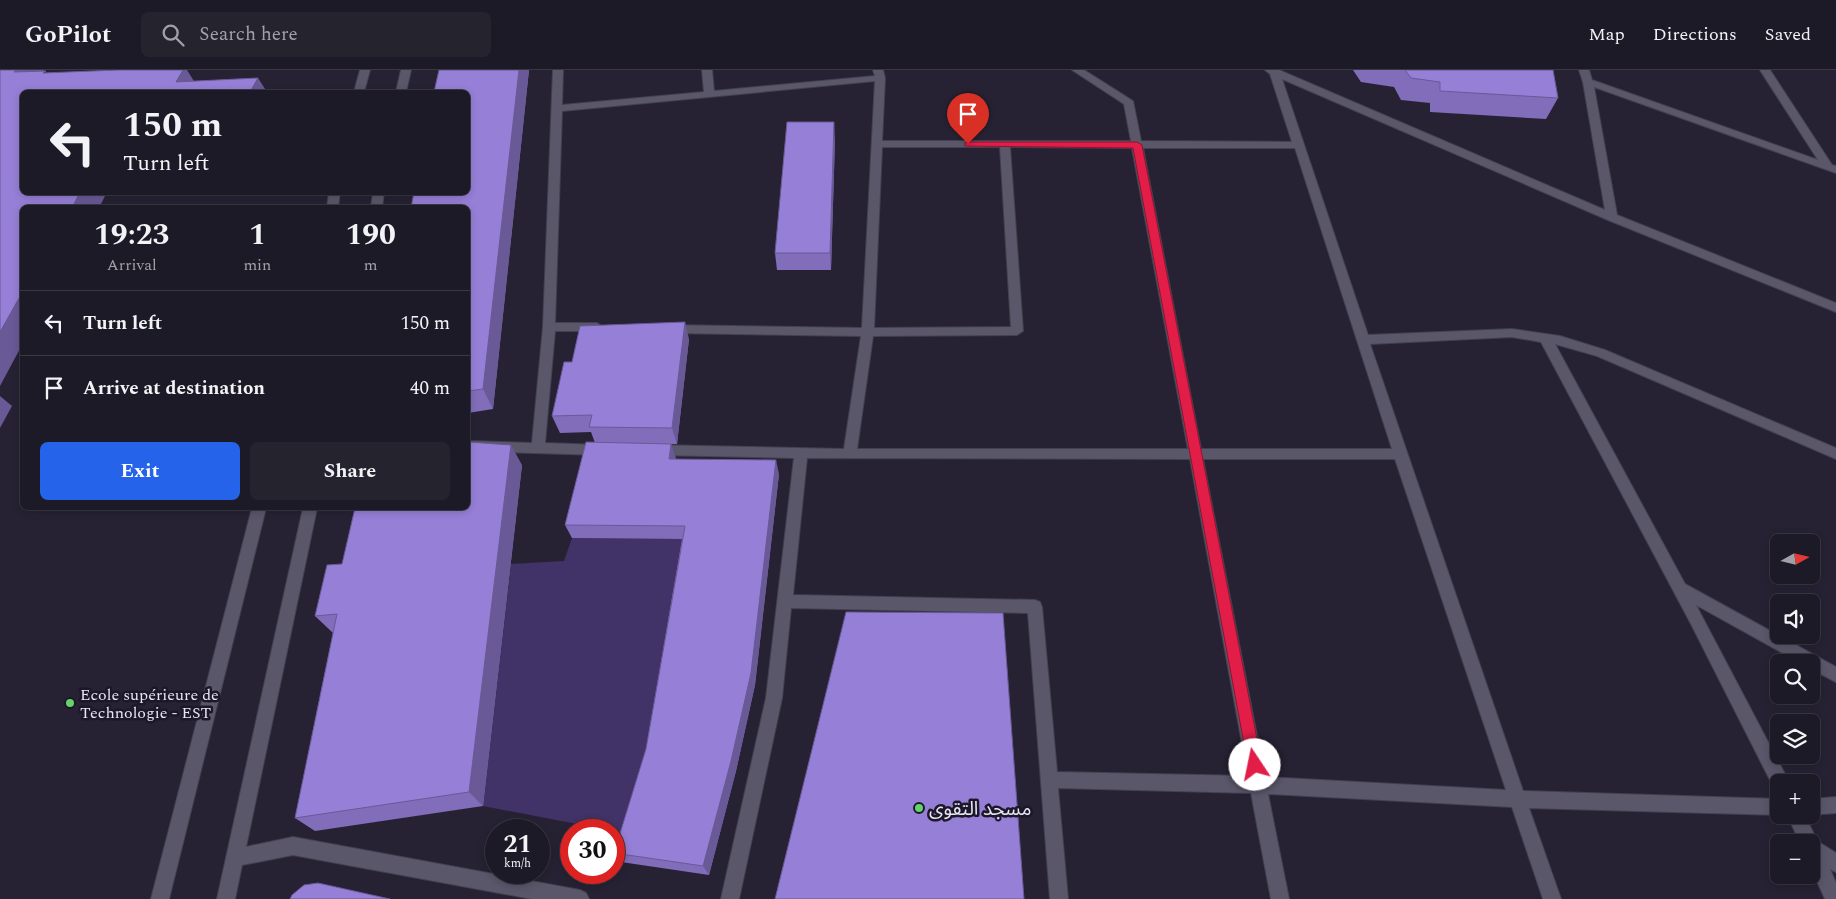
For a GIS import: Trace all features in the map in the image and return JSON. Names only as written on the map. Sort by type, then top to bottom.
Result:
[{"type":"street","points":[[360,90],[365,70]]},
{"type":"street","points":[[401,90],[406,70]]},
{"type":"street","points":[[538,449],[549,327],[558,70]]},
{"type":"street","points":[[707,70],[710,94]]},
{"type":"street","points":[[1077,70],[1129,103],[1280,899]]},
{"type":"street","points":[[1584,70],[1588,82],[1612,217]]},
{"type":"street","points":[[1766,70],[1832,168]]},
{"type":"street","points":[[1273,71],[1300,145],[1400,454],[1552,899]]},
{"type":"street","points":[[1273,71],[1612,217],[1836,308]]},
{"type":"street","points":[[556,109],[710,94],[879,74],[868,332],[850,454]]},
{"type":"street","points":[[1588,82],[1832,168]]},
{"type":"street","points":[[877,144],[1300,145]]},
{"type":"street","points":[[659,328],[868,332],[1017,331],[1005,144]]},
{"type":"street","points":[[549,327],[609,328]]},
{"type":"street","points":[[1363,340],[1512,333],[1560,340],[1601,353],[1836,454]]},
{"type":"street","points":[[1545,337],[1776,774]]},
{"type":"street","points":[[470,446],[616,450]]},
{"type":"street","points":[[645,450],[850,454],[1400,454]]},
{"type":"street","points":[[730,899],[774,698],[801,452]]},
{"type":"street","points":[[160,899],[258,510]]},
{"type":"street","points":[[226,899],[310,510]]},
{"type":"street","points":[[1679,588],[1836,675]]},
{"type":"street","points":[[784,602],[1034,607],[1059,899]]},
{"type":"street","points":[[1049,780],[1259,784],[1518,798],[1770,807]]},
{"type":"street","points":[[1820,806],[1836,805]]},
{"type":"street","points":[[235,858],[293,846],[580,899]]},
{"type":"street","points":[[1820,853],[1836,863]]},
{"type":"street","points":[[1820,868],[1834,899]]},
{"type":"shaded area","points":[[572,538],[689,539],[629,834],[625,833],[625,819],[560,819],[560,821],[483,806],[511,564],[564,561]]},
{"type":"building","points":[[0,70],[16,70],[14,72],[46,71],[43,73],[183,70],[176,82],[258,78],[251,90],[20,90],[20,195],[78,195],[74,205],[20,205],[20,297],[0,332]]},
{"type":"building","points":[[439,70],[519,70],[483,389],[470,391],[470,205],[412,205],[413,195],[470,195],[470,90],[434,90]]},
{"type":"building","points":[[1405,70],[1553,70],[1558,98],[1440,91],[1440,82],[1411,78]]},
{"type":"building","points":[[787,122],[834,122],[830,253],[775,253]]},
{"type":"building","points":[[685,322],[672,428],[589,427],[592,415],[552,416],[564,362],[572,362],[580,326]]},
{"type":"building","points":[[470,442],[511,445],[469,792],[295,818],[337,614],[315,616],[327,565],[342,564],[355,510],[470,510]]},
{"type":"building","points":[[586,442],[671,444],[669,459],[776,460],[751,673],[731,761],[703,866],[625,855],[624,819],[646,749],[685,526],[565,525]]},
{"type":"building","points":[[846,612],[1003,613],[1024,899],[775,899]]},
{"type":"building","points":[[318,883],[390,899],[290,899],[304,885]]},
{"type":"place","name":"Ecole supérieure de Technologie - EST","points":[[70,703]]},
{"type":"place","name":"مسجد التقوى","points":[[919,808]]},
{"type":"route","points":[[968,144],[1137,145],[1255,765]]}]
